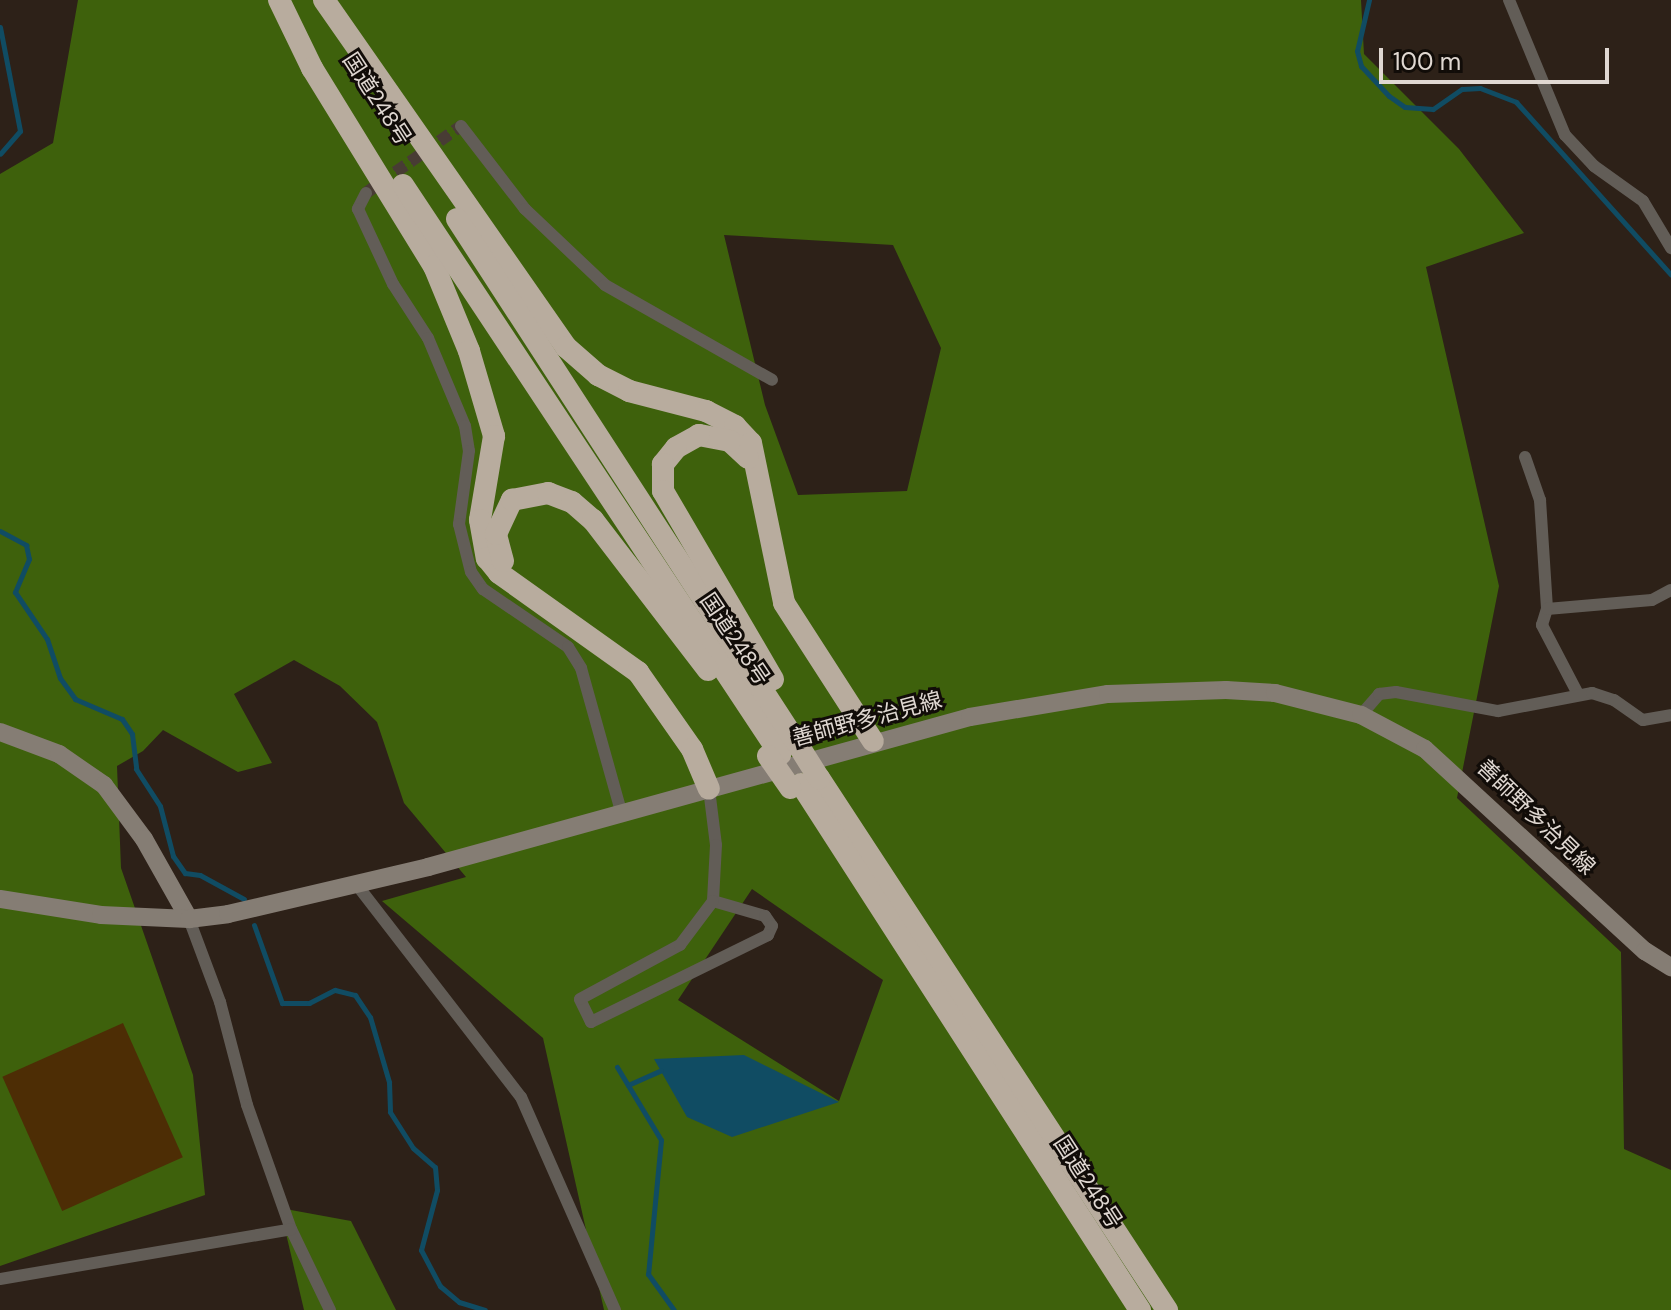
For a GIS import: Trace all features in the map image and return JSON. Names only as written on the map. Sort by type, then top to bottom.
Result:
[{"type":"highway","points":[[280,0],[312,68],[434,266],[469,351],[494,436],[481,541],[487,558],[638,672],[692,749],[709,789]]},
{"type":"highway","name":"国道248号","points":[[280,0],[786,749]]},
{"type":"highway","name":"国道248号","points":[[315,0],[786,749],[883,914],[1140,1310]]},
{"type":"highway","points":[[324,0],[566,347],[598,375],[629,391],[706,411],[735,426],[751,443],[760,471],[770,549],[784,603],[873,741]]},
{"type":"highway","points":[[760,471],[730,441],[699,435],[663,464],[663,491],[780,690],[786,749]]},
{"type":"highway","points":[[513,580],[496,534],[512,500],[548,493],[572,502],[603,532],[786,749],[804,783]]},
{"type":"highway","name":"国道248号","points":[[804,783],[1167,1310]]},
{"type":"main road","name":"善師野多治見線","points":[[0,899],[101,915],[189,919],[287,904],[622,815],[873,741],[970,717],[1108,694],[1263,692],[1361,715],[1425,749],[1465,780],[1645,951],[1671,967]]},
{"type":"main road","points":[[0,732],[59,754],[104,785],[144,839],[189,919]]},
{"type":"street","points":[[1509,0],[1565,135],[1594,166],[1643,201],[1671,248]]},
{"type":"street","points":[[461,126],[525,209],[605,285],[772,380]]},
{"type":"street","points":[[366,193],[358,209],[393,284],[428,338],[465,426],[469,451],[459,524],[471,572],[483,589],[548,631],[574,657],[622,815]]},
{"type":"street","points":[[1525,457],[1540,500],[1547,609],[1542,625],[1578,694]]},
{"type":"street","points":[[1547,609],[1652,600],[1671,590]]},
{"type":"street","points":[[1361,715],[1379,694],[1396,692],[1498,711],[1578,694],[1614,700],[1643,720],[1671,715]]},
{"type":"street","points":[[709,789],[716,845],[713,901],[680,945],[580,999],[591,1022],[768,935],[772,926],[765,916],[713,901]]},
{"type":"street","points":[[357,885],[521,1097],[615,1310]]},
{"type":"street","points":[[189,919],[220,1002],[247,1105],[291,1229],[330,1310]]},
{"type":"street","points":[[0,1279],[291,1229]]},
{"type":"green space","points":[[78,0],[1361,0],[1364,54],[1459,149],[1524,233],[1426,267],[1499,586],[1457,798],[1621,952],[1624,1149],[1671,1170],[1671,1310],[604,1310],[543,1038],[382,901],[466,877],[404,803],[377,722],[340,686],[294,660],[234,694],[272,763],[238,772],[163,730],[143,751],[117,766],[121,868],[193,1075],[205,1195],[0,1266],[0,174],[53,143]],"holes":[[[724,235],[893,245],[941,348],[907,491],[798,495],[765,405]],[[752,889],[883,980],[839,1101],[678,1000]]]},
{"type":"green space","points":[[280,1208],[351,1221],[396,1310],[304,1310]]},
{"type":"water","points":[[744,1055],[839,1102],[732,1137],[687,1117],[654,1059]]},
{"type":"building","points":[[123,1023],[183,1157],[62,1211],[2,1077]]},
{"type":"waterway","points":[[1369,0],[1357,51],[1361,66],[1389,96],[1405,107],[1433,109],[1462,89],[1480,88],[1516,102],[1671,275]]},
{"type":"waterway","points":[[0,27],[20,131],[0,154]]},
{"type":"waterway","points":[[0,531],[26,545],[29,559],[15,592],[47,639],[60,678],[75,699],[122,719],[132,734],[136,769],[160,806],[173,856],[185,873],[200,875],[244,899]]},
{"type":"waterway","points":[[254,925],[282,1003],[309,1003],[335,990],[355,995],[370,1017],[389,1082],[390,1112],[413,1148],[435,1167],[437,1190],[421,1250],[440,1286],[459,1302],[485,1310]]},
{"type":"waterway","points":[[617,1067],[661,1140],[648,1274],[674,1310]]},
{"type":"waterway","points":[[628,1085],[661,1070]]},
{"type":"tunnel","points":[[366,193],[461,126]]}]
